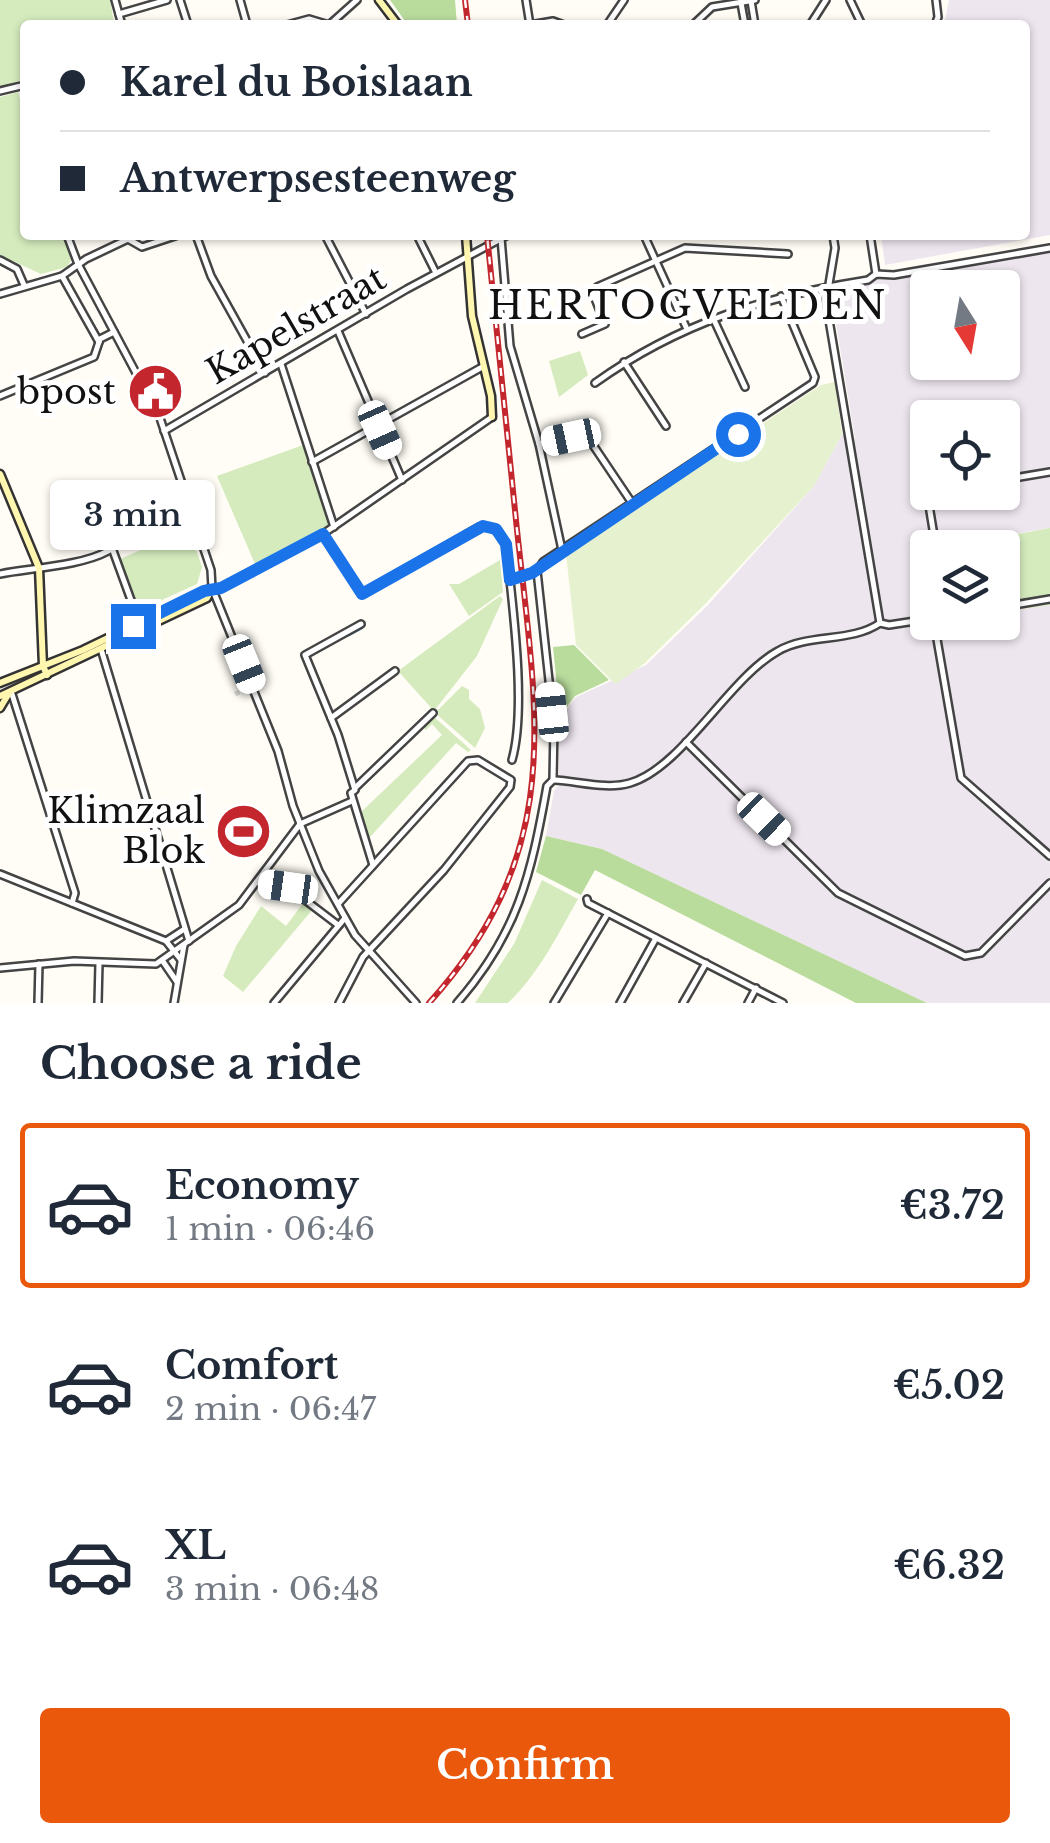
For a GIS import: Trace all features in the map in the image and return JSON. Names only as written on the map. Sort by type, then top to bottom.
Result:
[{"type":"street","points":[[116,0],[121,20]]},
{"type":"street","points":[[132,0],[135,10]]},
{"type":"street","points":[[119,14],[167,0]]},
{"type":"street","points":[[334,20],[356,0]]},
{"type":"street","points":[[698,20],[712,7],[753,0]]},
{"type":"street","points":[[68,240],[164,431],[211,570],[212,588],[278,750],[300,824],[345,918],[368,952],[416,1003]]},
{"type":"street","points":[[0,294],[62,276],[122,240]]},
{"type":"street","points":[[132,240],[142,247]]},
{"type":"street","points":[[138,240],[142,247]]},
{"type":"street","points":[[142,247],[163,240]]},
{"type":"street","points":[[198,240],[211,276],[265,373]]},
{"type":"street","points":[[328,240],[366,314]]},
{"type":"street","points":[[419,240],[436,273]]},
{"type":"street","points":[[0,684],[212,588],[221,588],[323,534],[492,418],[485,366],[472,316],[467,240]]},
{"type":"street","name":"Kapelstraat","points":[[164,431],[497,240]]},
{"type":"street","points":[[504,240],[510,346],[539,444],[562,550]]},
{"type":"street","points":[[646,240],[686,327]]},
{"type":"street","points":[[834,240],[826,302],[880,623]]},
{"type":"street","points":[[871,240],[876,274]]},
{"type":"street","points":[[582,334],[605,324],[594,296],[596,287],[656,261],[694,247],[788,254]]},
{"type":"street","points":[[595,383],[686,327],[697,328],[781,296],[868,280],[876,274],[894,275],[1050,248]]},
{"type":"street","points":[[0,260],[17,270],[24,286]]},
{"type":"street","points":[[62,276],[98,342]]},
{"type":"street","points":[[456,1003],[494,957],[523,896],[548,786],[554,780],[554,726],[537,571],[562,550],[805,390],[816,377],[781,296]]},
{"type":"street","points":[[714,320],[745,387]]},
{"type":"street","points":[[0,396],[94,357],[98,342],[113,329]]},
{"type":"street","points":[[338,331],[402,480]]},
{"type":"street","points":[[624,362],[666,426]]},
{"type":"street","points":[[281,364],[334,527]]},
{"type":"street","points":[[312,462],[485,366]]},
{"type":"street","points":[[539,444],[580,436],[589,439],[632,503]]},
{"type":"street","points":[[1020,477],[1050,472]]},
{"type":"street","points":[[0,474],[39,568],[43,666],[47,675]]},
{"type":"street","points":[[0,574],[100,554],[189,502]]},
{"type":"street","points":[[323,534],[362,594],[479,526],[496,529],[506,544],[510,580],[518,718],[518,740],[512,760]]},
{"type":"street","points":[[112,548],[139,622]]},
{"type":"street","points":[[510,580],[537,571]]},
{"type":"street","points":[[5,699],[208,598],[212,588]]},
{"type":"street","points":[[1020,604],[1050,599]]},
{"type":"street","points":[[880,623],[889,626],[910,622]]},
{"type":"street","points":[[554,780],[612,785],[633,782],[652,772],[686,742],[773,654],[800,641],[870,630],[880,623]]},
{"type":"street","points":[[355,788],[305,655],[362,624]]},
{"type":"street","points":[[937,640],[961,778],[1050,856]]},
{"type":"street","points":[[100,649],[186,943],[174,1003]]},
{"type":"street","points":[[331,718],[395,672]]},
{"type":"street","points":[[14,678],[5,699],[75,893],[72,903]]},
{"type":"street","points":[[373,865],[351,793],[433,713]]},
{"type":"street","points":[[686,742],[838,892],[965,956],[981,953],[1050,883]]},
{"type":"street","points":[[338,905],[470,759],[512,782],[444,870],[368,952],[339,1003]]},
{"type":"street","points":[[0,968],[74,960],[156,964],[239,905],[300,824],[353,800]]},
{"type":"street","points":[[0,874],[166,942],[181,960]]},
{"type":"street","points":[[259,883],[288,887],[338,925]]},
{"type":"street","points":[[587,899],[783,1003]]},
{"type":"street","points":[[554,1003],[608,913]]},
{"type":"street","points":[[274,1003],[345,918]]},
{"type":"street","points":[[166,942],[183,930]]},
{"type":"street","points":[[620,1003],[656,938]]},
{"type":"street","points":[[162,960],[177,982]]},
{"type":"street","points":[[98,962],[98,1003]]},
{"type":"street","points":[[683,1003],[706,963]]},
{"type":"street","points":[[38,964],[38,1003]]},
{"type":"street","points":[[748,1003],[756,988]]},
{"type":"shaded area","points":[[949,0],[1050,0],[1050,235],[1030,239],[1030,20],[945,20]]},
{"type":"shaded area","points":[[882,240],[1022,240],[885,265]]},
{"type":"shaded area","points":[[1050,249],[1050,528],[1020,533],[910,530],[910,640],[1020,640],[1020,609],[1050,605],[1050,1003],[927,1003],[602,849],[546,836],[554,791],[559,785],[559,720],[576,697],[646,665],[708,605],[814,486],[842,434],[855,439],[830,286],[910,273],[910,380],[1020,380],[1020,270],[925,270]]},
{"type":"green space","points":[[0,0],[110,0],[114,20],[20,20],[20,81],[0,87]]},
{"type":"green space","points":[[390,0],[455,0],[457,20],[404,20]]},
{"type":"green space","points":[[18,92],[20,99],[20,240],[65,240],[71,260],[67,267],[41,274],[0,255],[0,97]]},
{"type":"green space","points":[[580,351],[588,375],[559,397],[549,361]]},
{"type":"green space","points":[[835,382],[842,434],[814,486],[706,603],[645,663],[616,684],[576,645],[566,554],[821,385]]},
{"type":"green space","points":[[303,445],[329,527],[255,564],[217,476]]},
{"type":"green space","points":[[1050,528],[1050,605],[1020,609],[1020,534]]},
{"type":"green space","points":[[189,529],[202,567],[197,584],[140,610],[120,559]]},
{"type":"green space","points":[[500,560],[503,592],[469,616],[449,584],[459,584]]},
{"type":"green space","points":[[500,596],[503,599],[477,656],[434,711],[398,671]]},
{"type":"green space","points":[[574,645],[609,680],[575,696],[560,716],[553,647]]},
{"type":"green space","points":[[462,686],[469,690],[469,699],[480,709],[485,728],[475,748],[435,713]]},
{"type":"green space","points":[[433,716],[471,750],[468,752],[456,743],[370,837],[369,844],[360,813],[442,735],[432,724],[426,730],[422,726]]},
{"type":"green space","points":[[546,836],[602,849],[927,1003],[856,1003],[595,870],[581,895],[536,872]]},
{"type":"green space","points":[[542,880],[578,899],[538,967],[508,1003],[475,1003],[514,944]]},
{"type":"green space","points":[[304,902],[313,909],[243,992],[223,976],[261,906],[286,926]]},
{"type":"waterway","points":[[349,635],[362,628]]},
{"type":"tunnel","points":[[235,694],[246,689]]},
{"type":"railway","points":[[465,0],[467,20]]},
{"type":"railway","points":[[429,1003],[473,946],[504,891],[523,835],[532,779],[531,661],[488,240]]},
{"type":"place","name":"bpost","points":[[155,392]]},
{"type":"place","name":"Klimzaal Blok","points":[[244,831]]},
{"type":"district","name":"HERTOGVELDEN","points":[[688,306]]},
{"type":"route","points":[[133,626],[204,591],[221,588],[323,534],[362,594],[479,526],[496,529],[506,544],[510,580],[537,571],[544,562],[738,434]]}]
